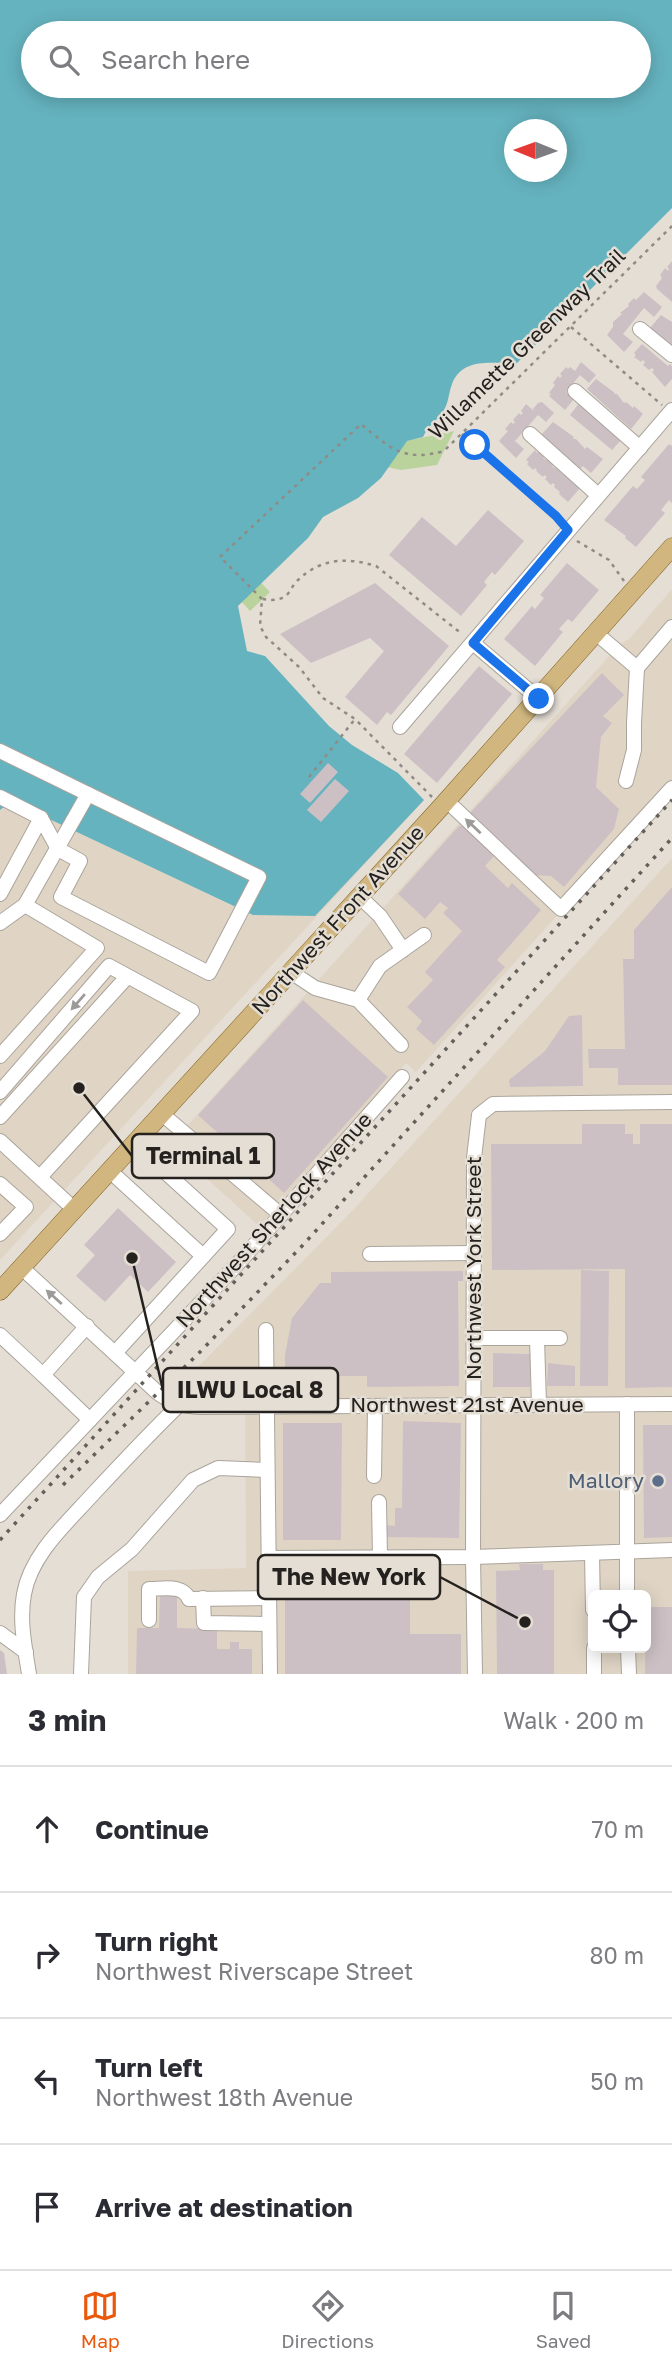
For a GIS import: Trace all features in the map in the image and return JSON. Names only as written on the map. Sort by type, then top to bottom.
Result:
[{"type":"main road","name":"Northwest Front Avenue","points":[[0,1291],[539,699],[672,547]]},
{"type":"street","points":[[640,328],[672,355]]},
{"type":"street","points":[[575,391],[640,447]]},
{"type":"street","points":[[400,727],[672,411]]},
{"type":"street","points":[[530,434],[598,495]]},
{"type":"street","points":[[626,781],[634,750],[637,668],[672,627]]},
{"type":"street","points":[[597,634],[637,668]]},
{"type":"street","points":[[473,643],[539,699]]},
{"type":"street","points":[[0,751],[259,877],[209,973],[61,897],[80,861],[58,849],[41,818],[0,797]]},
{"type":"street","points":[[444,804],[500,850],[561,909],[672,788]]},
{"type":"street","points":[[0,923],[25,905],[88,793]]},
{"type":"street","points":[[0,894],[41,818]]},
{"type":"street","points":[[360,897],[380,916],[402,950]]},
{"type":"street","points":[[0,1056],[97,948],[25,905]]},
{"type":"street","points":[[358,1000],[380,966],[424,935]]},
{"type":"street","points":[[0,1093],[109,966],[192,1011],[40,1177]]},
{"type":"street","points":[[291,972],[315,988],[358,1000],[401,1045]]},
{"type":"street","points":[[0,1117],[127,977]]},
{"type":"street","name":"Northwest Sherlock Avenue","points":[[0,1515],[137,1372],[281,1215],[402,1077]]},
{"type":"street","name":"Northwest York Street","points":[[475,1674],[473,1254],[474,1158],[479,1115],[493,1104],[672,1101]]},
{"type":"street","points":[[162,1114],[281,1215]]},
{"type":"street","points":[[0,1141],[75,1210]]},
{"type":"street","points":[[115,1353],[228,1229],[162,1169]]},
{"type":"street","points":[[110,1171],[203,1256]]},
{"type":"street","points":[[0,1184],[26,1207],[0,1234]]},
{"type":"street","points":[[370,1254],[473,1254]]},
{"type":"street","points":[[21,1268],[158,1393],[179,1405],[101,1485],[38,1559],[26,1585],[22,1604],[29,1674]]},
{"type":"street","points":[[43,1375],[87,1326]]},
{"type":"street","points":[[266,1330],[270,1674]]},
{"type":"street","points":[[0,1335],[90,1420]]},
{"type":"street","points":[[474,1338],[560,1338]]},
{"type":"street","points":[[537,1338],[539,1405]]},
{"type":"street","points":[[627,1404],[627,1590]]},
{"type":"street","name":"Northwest 21st Avenue","points":[[179,1405],[267,1407],[672,1404]]},
{"type":"street","points":[[374,1476],[375,1406]]},
{"type":"street","points":[[81,1674],[84,1597],[98,1577],[132,1549],[193,1480],[218,1468],[267,1470]]},
{"type":"street","points":[[379,1502],[380,1557]]},
{"type":"street","points":[[268,1558],[473,1557],[672,1550]]},
{"type":"street","points":[[592,1553],[593,1590]]},
{"type":"street","points":[[149,1620],[149,1589],[181,1589],[187,1592],[189,1599],[269,1598]]},
{"type":"street","points":[[203,1598],[204,1623],[269,1624]]},
{"type":"street","points":[[0,1633],[26,1652]]},
{"type":"street","points":[[594,1653],[594,1674]]},
{"type":"street","points":[[628,1653],[629,1674]]},
{"type":"path","name":"Willamette Greenway Trail","points":[[262,599],[220,557],[361,425],[391,449],[407,455],[426,456],[444,451],[672,226]]},
{"type":"path","points":[[571,327],[672,411]]},
{"type":"path","points":[[463,434],[556,516],[580,545],[609,559],[632,594]]},
{"type":"path","points":[[444,804],[355,719],[323,698],[299,667],[266,636],[260,626],[262,599],[277,600],[286,596],[309,570],[326,562],[360,561],[376,566],[473,643]]},
{"type":"path","points":[[309,777],[355,719]]},
{"type":"shaded area","points":[[672,589],[672,788],[416,1072],[406,1063],[259,1226],[170,1145]]},
{"type":"shaded area","points":[[0,731],[424,800],[0,1260]]},
{"type":"shaded area","points":[[672,858],[672,1674],[128,1674],[128,1571],[246,1568],[245,1391],[188,1391],[181,1384],[353,1210]]},
{"type":"green space","points":[[454,431],[437,465],[401,470],[387,467],[244,565],[270,592],[250,611],[198,554],[406,441]]},
{"type":"water","points":[[0,0],[672,0],[672,208],[516,364],[479,363],[463,369],[452,384],[444,410],[423,437],[407,441],[381,478],[358,498],[323,517],[308,538],[238,606],[247,651],[265,656],[329,726],[352,745],[398,773],[424,800],[315,916],[253,915],[11,801],[0,810]]},
{"type":"building","points":[[672,261],[672,302],[656,286],[662,278],[660,275],[665,268],[668,271],[667,267]]},
{"type":"building","points":[[644,292],[662,307],[654,317],[644,308],[623,334],[633,342],[624,352],[607,335],[613,322],[622,314],[620,313]]},
{"type":"building","points":[[661,315],[672,322],[672,347],[650,328]]},
{"type":"building","points":[[642,344],[668,366],[672,366],[672,379],[665,387],[652,372],[652,368],[649,370],[643,365],[643,360],[641,362],[634,357]]},
{"type":"building","points":[[581,362],[596,375],[589,383],[580,375],[566,392],[574,399],[565,410],[549,393],[555,385],[553,383],[558,376],[562,376],[560,374],[566,367],[575,371]]},
{"type":"building","points":[[596,379],[617,394],[624,403],[633,408],[634,406],[643,414],[631,429],[587,389]]},
{"type":"building","points":[[542,402],[554,413],[546,422],[538,415],[515,441],[524,449],[516,458],[499,441],[508,431],[505,429],[511,422],[513,424],[519,413],[523,413],[521,411],[526,404],[534,411],[538,403]]},
{"type":"building","points":[[580,402],[621,440],[612,450],[570,415]]},
{"type":"building","points":[[553,422],[585,449],[587,447],[603,459],[591,473],[583,466],[580,469],[544,438],[542,434]]},
{"type":"building","points":[[669,444],[672,446],[672,503],[669,500],[661,510],[665,513],[636,547],[604,520],[633,486],[637,489],[645,480],[641,477]]},
{"type":"building","points":[[535,450],[580,488],[568,502],[559,494],[553,483],[551,485],[545,479],[547,477],[543,477],[527,464],[529,462],[526,460]]},
{"type":"building","points":[[488,510],[524,541],[495,575],[492,572],[484,582],[487,585],[461,616],[389,555],[422,517],[456,546]]},
{"type":"building","points":[[567,563],[599,590],[572,622],[568,619],[559,629],[563,632],[535,666],[504,639],[532,606],[535,609],[544,598],[540,595]]},
{"type":"building","points":[[375,583],[449,646],[391,715],[387,712],[377,725],[345,697],[384,651],[370,638],[311,663],[280,634]]},
{"type":"building","points":[[479,666],[512,694],[437,783],[404,754]]},
{"type":"building","points":[[602,673],[624,695],[603,716],[612,723],[601,737],[596,787],[619,809],[614,829],[564,887],[551,876],[534,875],[468,815]]},
{"type":"building","points":[[328,763],[338,772],[310,803],[300,794]]},
{"type":"building","points":[[335,779],[349,791],[321,822],[307,810]]},
{"type":"building","points":[[459,826],[464,826],[495,855],[485,866],[508,888],[512,883],[541,910],[497,960],[505,967],[434,1045],[416,1029],[422,1021],[407,1007],[433,980],[425,972],[462,931],[443,913],[448,908],[440,902],[425,919],[398,894]]},
{"type":"building","points":[[672,887],[672,1085],[618,1085],[618,1068],[589,1068],[588,1049],[625,1049],[623,959],[634,959],[634,930]]},
{"type":"building","points":[[303,1000],[388,1077],[284,1193],[198,1115]]},
{"type":"building","points":[[582,1015],[583,1086],[510,1087],[509,1080],[545,1051],[569,1016]]},
{"type":"building","points":[[582,1124],[625,1124],[625,1134],[633,1134],[633,1144],[640,1144],[640,1124],[672,1124],[672,1387],[625,1388],[625,1269],[492,1270],[491,1144],[582,1144]]},
{"type":"building","points":[[118,1208],[176,1262],[148,1292],[130,1275],[105,1302],[76,1276],[95,1255],[84,1245]]},
{"type":"building","points":[[581,1270],[609,1271],[608,1386],[580,1386]]},
{"type":"building","points":[[463,1271],[463,1281],[458,1281],[459,1386],[367,1387],[367,1376],[332,1376],[332,1388],[285,1388],[285,1355],[292,1318],[320,1283],[331,1283],[331,1272]]},
{"type":"building","points":[[493,1353],[530,1354],[530,1387],[493,1387]]},
{"type":"building","points":[[548,1363],[575,1366],[575,1386],[547,1386]]},
{"type":"building","points":[[403,1421],[461,1423],[459,1538],[384,1537],[385,1525],[395,1526],[395,1508],[402,1508]]},
{"type":"building","points":[[283,1423],[342,1423],[341,1540],[283,1540]]},
{"type":"building","name":"Mallory","points":[[643,1425],[672,1425],[672,1537],[644,1538]]},
{"type":"building","points":[[519,1564],[543,1564],[543,1570],[554,1570],[554,1674],[497,1674],[496,1571],[520,1570]]},
{"type":"building","points":[[285,1576],[410,1576],[410,1634],[461,1634],[461,1674],[285,1674]]},
{"type":"building","points":[[160,1593],[177,1593],[177,1628],[217,1629],[217,1649],[230,1649],[230,1642],[239,1642],[239,1649],[252,1649],[252,1674],[136,1674],[137,1628],[159,1628]]},
{"type":"building","points":[[651,1607],[672,1607],[672,1674],[645,1674],[645,1653],[651,1653]]},
{"type":"building","points":[[0,1650],[4,1653],[7,1674],[0,1674]]},
{"type":"railway","points":[[0,1540],[672,800]]},
{"type":"railway","points":[[63,1485],[200,1352],[302,1246],[672,838]]},
{"type":"place","name":"Terminal 1","points":[[79,1088]]},
{"type":"place","name":"ILWU Local 8","points":[[132,1258]]},
{"type":"place","name":"Mallory","points":[[658,1481]]},
{"type":"place","name":"The New York","points":[[525,1622]]},
{"type":"route","points":[[475,445],[556,516],[568,530],[473,643],[539,699]]}]
